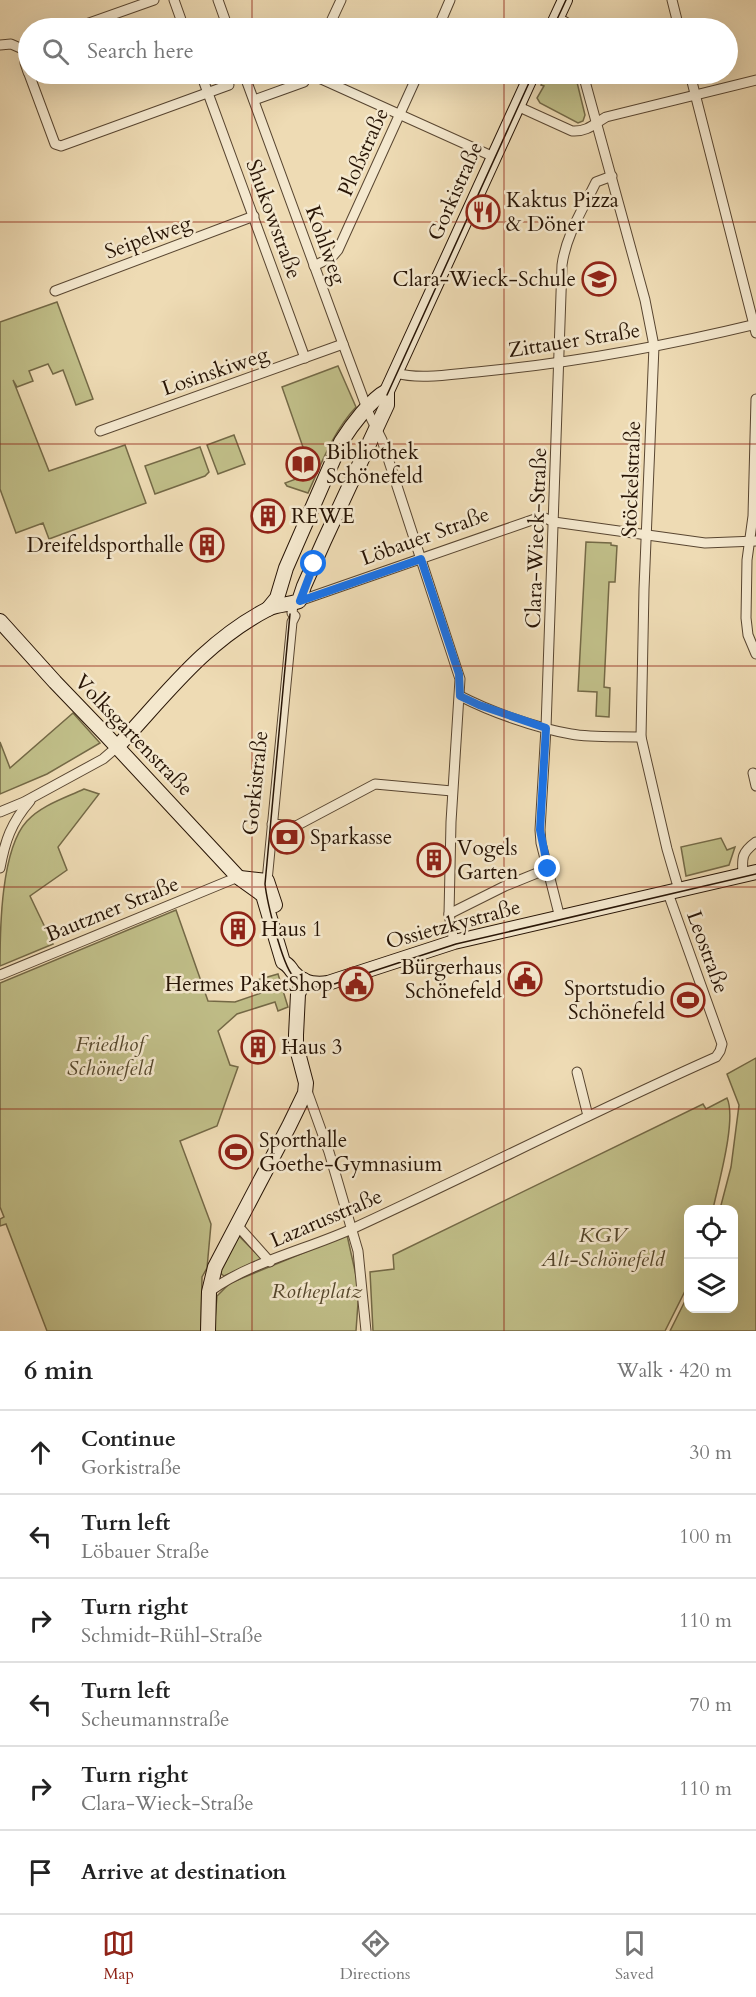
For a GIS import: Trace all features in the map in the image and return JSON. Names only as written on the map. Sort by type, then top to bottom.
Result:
[{"type":"main road","points":[[557,18],[565,0]]},
{"type":"main road","name":"Gorkistraße","points":[[296,602],[387,405],[387,391],[527,84]]},
{"type":"main road","name":"Gorkistraße","points":[[268,609],[277,598],[286,568],[341,442],[367,409],[387,391]]},
{"type":"main road","name":"Löbauer Straße","points":[[117,747],[180,676],[210,647],[268,609],[296,602]]},
{"type":"main road","name":"Volksgartenstraße","points":[[0,621],[238,877],[263,896],[283,961],[289,964]]},
{"type":"main road","name":"Ossietzkystraße","points":[[304,980],[318,985],[328,983],[454,942],[750,873]]},
{"type":"main road","points":[[238,877],[267,881]]},
{"type":"main road","name":"Gorkistraße","points":[[267,881],[292,957],[289,964]]},
{"type":"main road","points":[[207,1331],[209,1292],[215,1267],[293,1120],[306,1088],[296,1045],[298,994],[304,980],[293,972],[289,964]]},
{"type":"street","points":[[103,18],[154,0]]},
{"type":"street","points":[[174,0],[180,18]]},
{"type":"street","points":[[218,0],[224,18]]},
{"type":"street","points":[[333,18],[341,0]]},
{"type":"street","points":[[442,18],[450,0]]},
{"type":"street","points":[[672,0],[676,18]]},
{"type":"street","points":[[0,45],[10,44],[18,47]]},
{"type":"street","points":[[517,106],[572,131],[580,132],[589,129],[606,117],[756,80]]},
{"type":"street","points":[[33,84],[55,144],[61,146],[229,85]]},
{"type":"street","name":"Shukowstraße","points":[[205,84],[305,358]]},
{"type":"street","name":"Kohlweg","points":[[248,84],[367,409],[377,427],[459,674],[460,696],[452,791],[449,914],[454,942]]},
{"type":"street","points":[[254,100],[298,84]]},
{"type":"street","points":[[332,84],[494,157]]},
{"type":"street","name":"Ploßstraße","points":[[314,266],[332,257],[338,250],[414,84]]},
{"type":"street","name":"Stöckelstraße","points":[[587,84],[645,300],[654,346],[644,589],[641,737],[667,849],[673,891]]},
{"type":"street","points":[[692,84],[755,327]]},
{"type":"street","name":"Clara-Wieck-Straße","points":[[560,918],[540,830],[564,251],[596,182],[612,176]]},
{"type":"street","name":"Seipelweg","points":[[55,291],[254,216]]},
{"type":"street","name":"Zittauer Straße","points":[[396,373],[418,375],[468,373],[560,363],[755,327]]},
{"type":"street","name":"Losinskiweg","points":[[100,431],[343,344]]},
{"type":"street","points":[[756,399],[753,541],[747,560],[746,618],[748,634],[756,654]]},
{"type":"street","name":"Löbauer Straße","points":[[296,602],[535,519],[545,518],[554,522],[705,543],[753,541]]},
{"type":"street","name":"Gorkistraße","points":[[267,881],[294,616],[292,612],[296,602]]},
{"type":"street","points":[[460,696],[479,705],[546,728],[572,734],[641,737]]},
{"type":"street","name":"Löbauer Straße","points":[[0,812],[103,759],[117,747]]},
{"type":"street","points":[[753,773],[756,786]]},
{"type":"street","points":[[272,824],[296,826],[375,784],[452,791]]},
{"type":"street","points":[[0,868],[2,842],[33,797]]},
{"type":"street","points":[[750,873],[744,853],[756,842]]},
{"type":"street","points":[[449,914],[505,886],[548,869]]},
{"type":"street","name":"Bautzner Straße","points":[[0,975],[238,877]]},
{"type":"street","name":"Leostraße","points":[[673,891],[722,1044],[716,1057]]},
{"type":"street","name":"Lazarusstraße","points":[[209,1292],[221,1283],[352,1229],[716,1057]]},
{"type":"street","points":[[577,1072],[588,1116]]},
{"type":"street","points":[[306,1088],[352,1229],[361,1273],[366,1331]]},
{"type":"street","points":[[237,1225],[270,1262]]},
{"type":"green space","points":[[577,84],[585,115],[583,121],[578,123],[540,103],[537,98],[544,86],[541,85]]},
{"type":"green space","points":[[57,302],[93,399],[76,405],[63,370],[53,374],[48,364],[29,371],[33,381],[17,387],[13,380],[49,471],[125,445],[146,503],[49,539],[43,523],[16,533],[0,489],[0,322]]},
{"type":"green space","points":[[338,366],[356,407],[334,437],[308,493],[287,486],[285,483],[312,473],[282,387]]},
{"type":"green space","points":[[234,435],[245,464],[218,474],[207,445]]},
{"type":"green space","points":[[200,447],[209,472],[205,476],[155,494],[145,466]]},
{"type":"green space","points":[[586,542],[611,543],[617,546],[615,582],[609,582],[604,687],[610,688],[609,717],[596,716],[597,692],[578,691]]},
{"type":"green space","points":[[73,713],[100,743],[47,774],[0,794],[0,742],[10,768]]},
{"type":"green space","points":[[84,789],[99,794],[58,847],[67,870],[30,896],[53,944],[0,966],[4,890],[7,869],[18,834],[33,815],[54,802]]},
{"type":"green space","points":[[721,838],[727,850],[735,847],[729,865],[686,876],[681,847]]},
{"type":"green space","name":"Friedhof Schönefeld","points":[[176,910],[208,1001],[235,1002],[261,993],[257,980],[278,974],[288,1007],[278,1011],[275,1002],[237,1014],[218,1031],[230,1065],[238,1067],[217,1126],[180,1141],[211,1224],[207,1268],[202,1277],[201,1331],[47,1331],[6,1224],[0,1226],[0,1219],[4,1217],[0,1207],[0,983]]},
{"type":"green space","points":[[756,1058],[756,1331],[670,1331],[684,1303],[684,1313],[738,1313],[738,1205],[721,1205],[731,1167],[739,1105],[727,1074]]},
{"type":"green space","name":"KGV Alt-Schönefeld","points":[[727,1098],[730,1121],[722,1169],[714,1205],[684,1205],[684,1293],[665,1331],[373,1331],[370,1272],[394,1269],[393,1255],[703,1104],[706,1109]]},
{"type":"green space","name":"Rotheplatz","points":[[347,1235],[359,1289],[356,1331],[214,1331],[217,1296],[230,1283]]},
{"type":"green space","points":[[239,1236],[263,1260],[224,1276],[219,1272]]},
{"type":"tram line","points":[[558,18],[566,0]]},
{"type":"tram line","points":[[387,395],[528,84]]},
{"type":"tram line","points":[[290,614],[265,884],[284,959],[293,976],[300,982],[314,987],[328,986],[456,944],[756,874]]},
{"type":"place","name":"Kaktus Pizza & Döner","points":[[483,212]]},
{"type":"place","name":"Clara-Wieck-Schule","points":[[599,279]]},
{"type":"place","name":"Bibliothek Schönefeld","points":[[303,464]]},
{"type":"place","name":"REWE","points":[[268,516]]},
{"type":"place","name":"Dreifeldsporthalle","points":[[207,545]]},
{"type":"place","name":"Sparkasse","points":[[287,837]]},
{"type":"place","name":"Vogels Garten","points":[[434,860]]},
{"type":"place","name":"Haus 1","points":[[238,929]]},
{"type":"place","name":"Bürgerhaus Schönefeld","points":[[525,979]]},
{"type":"place","name":"Hermes PaketShop","points":[[356,984]]},
{"type":"place","name":"Sportstudio Schönefeld","points":[[688,1000]]},
{"type":"place","name":"Haus 3","points":[[258,1047]]},
{"type":"place","name":"Sporthalle Goethe-Gymnasium","points":[[236,1152]]},
{"type":"route","points":[[314,564],[300,601],[421,559],[459,674],[460,696],[479,705],[546,728],[540,830],[548,869]]}]
